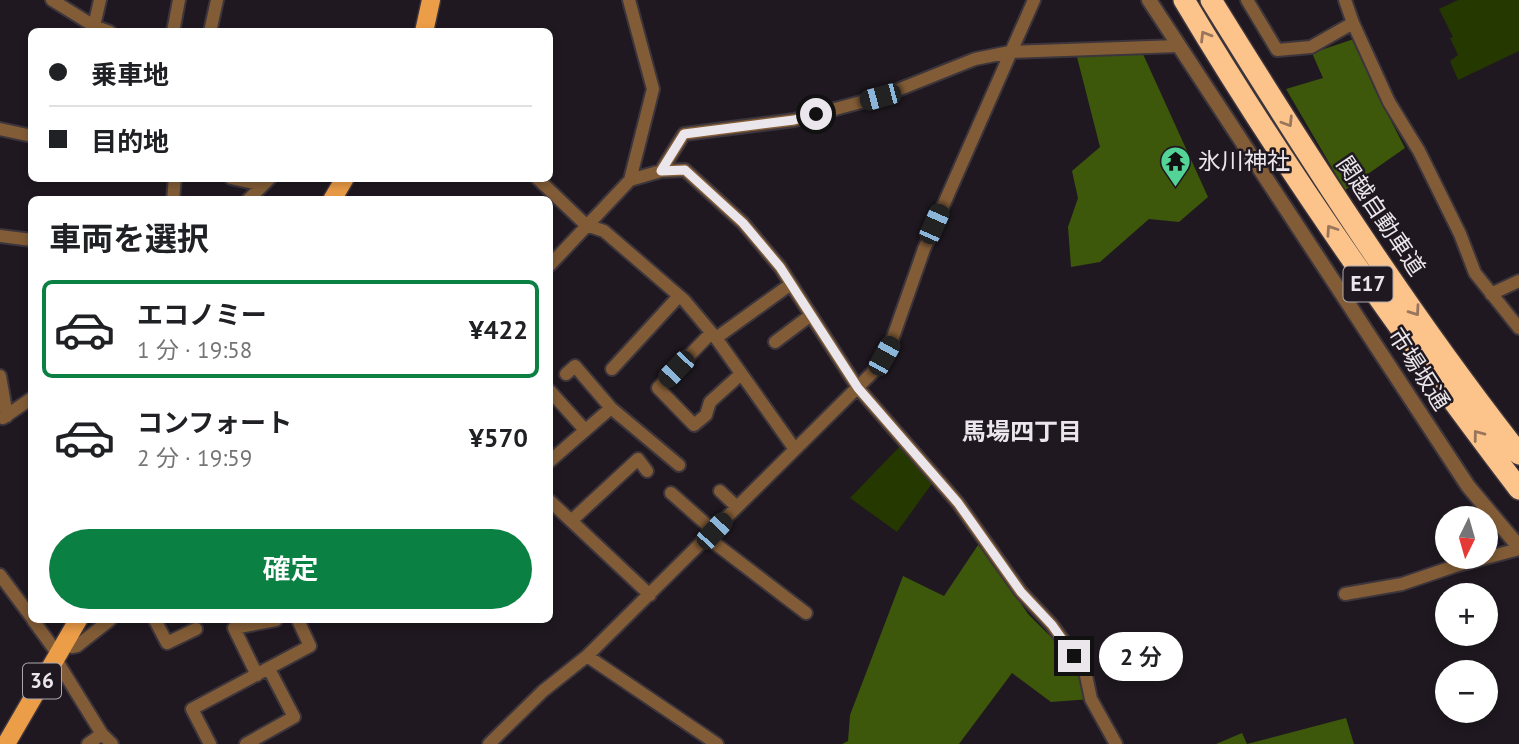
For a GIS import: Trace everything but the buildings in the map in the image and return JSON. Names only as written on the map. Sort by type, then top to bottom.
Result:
[{"type":"highway","name":"E17","points":[[1184,0],[1263,127],[1383,307],[1519,489]]},
{"type":"highway","name":"関越自動車道","points":[[1211,0],[1315,166],[1412,308],[1519,454]]},
{"type":"main road","points":[[425,28],[431,0]]},
{"type":"main road","name":"36","points":[[6,744],[76,623]]},
{"type":"street","points":[[52,0],[99,28]]},
{"type":"street","points":[[94,26],[100,0]]},
{"type":"street","points":[[174,28],[179,0]]},
{"type":"street","points":[[211,28],[217,0]]},
{"type":"street","points":[[629,0],[653,89],[630,180]]},
{"type":"street","points":[[489,744],[542,691],[587,656],[650,595],[794,448],[877,368],[891,343],[923,249],[1034,0]]},
{"type":"street","name":"市場坂通","points":[[1149,0],[1468,486],[1519,548]]},
{"type":"street","points":[[1247,0],[1276,50],[1311,47],[1353,23]]},
{"type":"street","points":[[1345,0],[1389,102],[1419,151],[1460,234],[1475,273],[1519,328]]},
{"type":"street","points":[[661,171],[684,134],[794,120],[880,97],[975,60],[1010,52],[1178,46]]},
{"type":"street","points":[[0,129],[28,135]]},
{"type":"street","points":[[553,262],[630,180],[661,171],[685,170],[743,223],[780,267],[858,388],[958,503],[1021,592],[1052,625],[1085,671],[1091,699],[1116,744]]},
{"type":"street","points":[[252,196],[266,182]]},
{"type":"street","points":[[541,182],[586,225],[604,232],[680,296],[714,336],[794,448]]},
{"type":"street","points":[[0,236],[28,240]]},
{"type":"street","points":[[1491,295],[1519,281]]},
{"type":"street","points":[[741,374],[710,402],[706,415],[694,425],[658,388],[714,336],[791,284]]},
{"type":"street","points":[[612,369],[680,296]]},
{"type":"street","points":[[775,342],[811,315]]},
{"type":"street","points":[[566,374],[575,366],[611,408],[678,465]]},
{"type":"street","points":[[0,376],[3,418]]},
{"type":"street","points":[[553,394],[585,430]]},
{"type":"street","points":[[3,418],[28,401]]},
{"type":"street","points":[[553,458],[611,408]]},
{"type":"street","points":[[571,520],[638,460],[647,471]]},
{"type":"street","points":[[720,491],[737,507]]},
{"type":"street","points":[[671,493],[711,535],[806,613]]},
{"type":"street","points":[[553,503],[650,595]]},
{"type":"street","points":[[1345,594],[1402,584],[1519,548]]},
{"type":"street","points":[[0,575],[28,614]]},
{"type":"street","points":[[35,623],[59,652],[102,734],[112,744]]},
{"type":"street","points":[[59,652],[77,646],[106,623]]},
{"type":"street","points":[[157,623],[167,643],[196,629]]},
{"type":"street","points":[[246,744],[294,717],[234,628],[260,623]]},
{"type":"street","points":[[210,744],[192,709],[310,646],[299,623]]},
{"type":"street","points":[[587,656],[717,744]]},
{"type":"street","points":[[88,744],[102,734]]},
{"type":"green space","points":[[1458,0],[1519,0],[1519,51],[1458,80],[1450,61],[1458,55],[1450,38],[1453,37],[1439,9]]},
{"type":"green space","points":[[1354,39],[1374,88],[1405,148],[1345,190],[1286,89],[1323,78],[1312,53]]},
{"type":"green space","points":[[1143,54],[1208,197],[1179,222],[1149,219],[1100,262],[1071,267],[1068,227],[1078,198],[1072,171],[1100,147],[1077,57]]},
{"type":"green space","points":[[905,441],[936,478],[897,532],[850,498]]},
{"type":"green space","points":[[980,542],[1028,614],[1085,671],[1091,699],[1051,702],[1012,673],[959,744],[842,744],[848,741],[850,715],[903,576],[944,596]]},
{"type":"green space","points":[[1346,718],[1354,744],[1247,744]]},
{"type":"green space","points":[[1242,733],[1247,744],[1216,744]]},
{"type":"place","name":"氷川神社","points":[[1175,188]]},
{"type":"district","name":"馬場四丁目","points":[[1022,432]]},
{"type":"route","points":[[816,114],[794,120],[684,134],[661,171],[685,170],[743,223],[780,267],[858,388],[958,503],[1021,592],[1052,625],[1074,656]]}]
